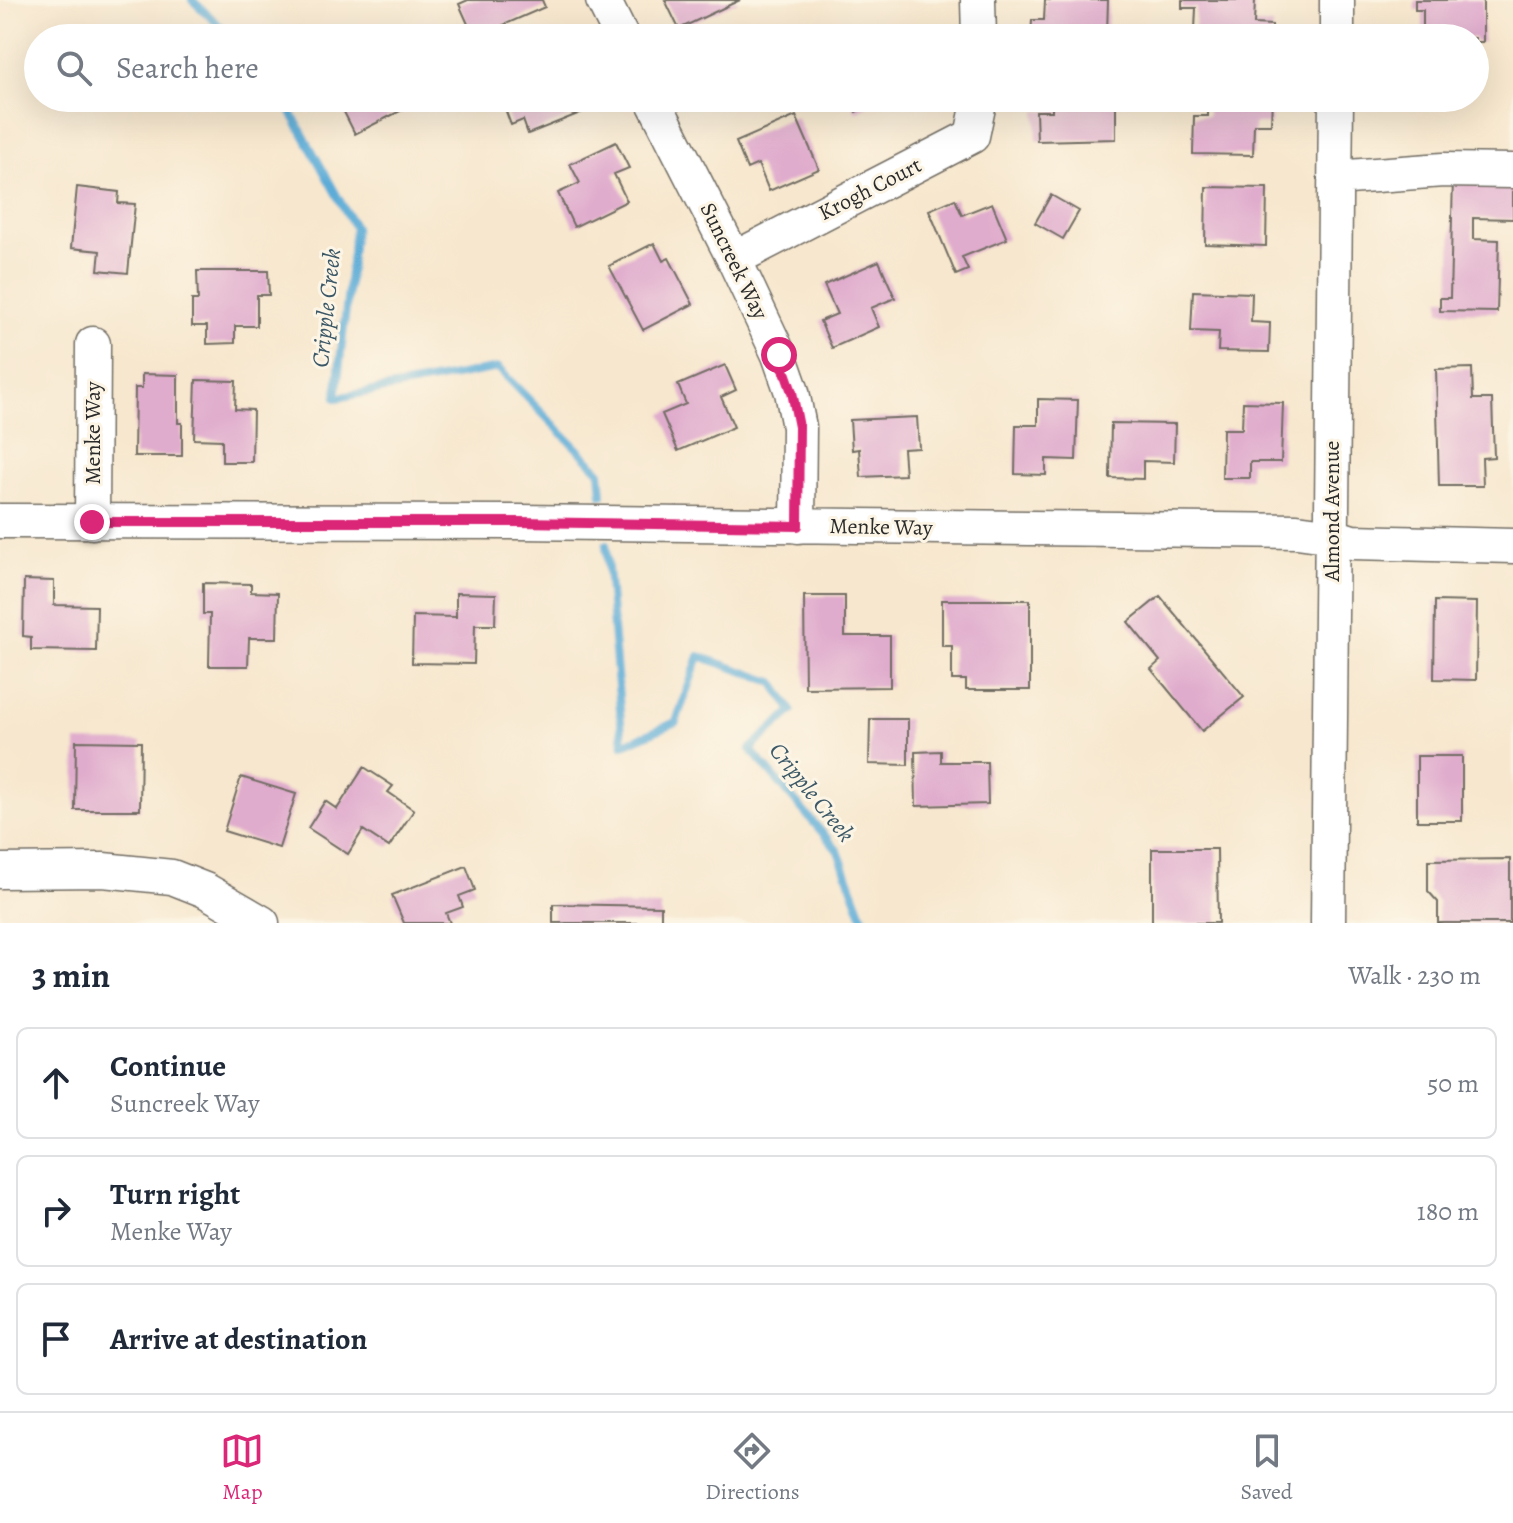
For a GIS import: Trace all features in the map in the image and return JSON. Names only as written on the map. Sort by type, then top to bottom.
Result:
[{"type":"street","points":[[603,0],[615,24]]},
{"type":"street","points":[[978,0],[979,24]]},
{"type":"street","points":[[1337,0],[1337,24]]},
{"type":"street","name":"Suncreek Way","points":[[659,112],[734,259],[779,355],[792,392],[799,427],[798,526]]},
{"type":"street","name":"Krogh Court","points":[[734,259],[972,136],[977,112]]},
{"type":"street","name":"Almond Avenue","points":[[1328,923],[1336,112]]},
{"type":"street","points":[[1335,178],[1443,170],[1513,171]]},
{"type":"street","name":"Menke Way","points":[[92,522],[93,344]]},
{"type":"street","name":"Menke Way","points":[[0,521],[519,522],[1297,531],[1352,542],[1513,546]]},
{"type":"street","points":[[0,871],[103,870],[172,877],[205,890],[262,923]]},
{"type":"building","points":[[468,0],[542,0],[545,7],[506,24],[468,24],[459,4]]},
{"type":"building","points":[[665,0],[740,0],[690,24],[677,24]]},
{"type":"building","points":[[1045,0],[1108,0],[1107,24],[1032,24],[1032,20],[1044,20]]},
{"type":"building","points":[[1182,0],[1255,0],[1254,24],[1195,24],[1196,8],[1182,8]]},
{"type":"building","points":[[1415,0],[1483,0],[1483,24],[1423,24],[1423,10],[1415,10]]},
{"type":"building","points":[[344,112],[398,112],[355,134]]},
{"type":"building","points":[[506,112],[583,112],[528,134],[523,120],[511,125]]},
{"type":"building","points":[[1036,112],[1116,112],[1116,139],[1037,141]]},
{"type":"building","points":[[1208,112],[1271,112],[1271,124],[1254,124],[1253,155],[1193,154],[1194,116],[1208,116]]},
{"type":"building","points":[[796,116],[819,169],[769,191],[758,164],[747,169],[736,142]]},
{"type":"building","points":[[616,142],[629,168],[614,174],[627,201],[574,227],[558,193],[580,183],[570,164]]},
{"type":"building","points":[[1453,178],[1513,187],[1513,219],[1473,218],[1473,239],[1499,240],[1497,312],[1440,311],[1440,298],[1450,298]]},
{"type":"building","points":[[77,187],[119,192],[118,203],[135,204],[128,273],[98,270],[100,251],[71,248]]},
{"type":"building","points":[[1206,187],[1267,188],[1266,246],[1205,244]]},
{"type":"building","points":[[1051,195],[1079,211],[1063,239],[1035,223]]},
{"type":"building","points":[[955,199],[962,215],[992,203],[1007,239],[962,257],[968,270],[956,275],[929,210]]},
{"type":"building","points":[[654,243],[663,261],[669,258],[693,304],[643,330],[609,266]]},
{"type":"building","points":[[879,261],[895,298],[871,308],[879,327],[832,348],[820,321],[837,314],[824,285]]},
{"type":"building","points":[[197,271],[268,271],[269,295],[257,295],[257,326],[235,326],[235,343],[207,344],[207,326],[192,326],[192,300],[198,300]]},
{"type":"building","points":[[1193,291],[1252,293],[1251,322],[1270,323],[1269,352],[1218,351],[1219,332],[1191,331]]},
{"type":"building","points":[[725,365],[736,390],[721,397],[734,427],[678,451],[662,414],[686,404],[678,385]]},
{"type":"building","points":[[1472,368],[1473,399],[1492,399],[1494,457],[1482,458],[1483,486],[1439,486],[1436,369]]},
{"type":"building","points":[[142,374],[178,375],[182,456],[134,456],[135,388],[142,388]]},
{"type":"building","points":[[196,380],[236,381],[235,409],[253,410],[252,462],[222,462],[222,440],[194,439]]},
{"type":"building","points":[[1038,399],[1078,400],[1076,460],[1046,459],[1046,475],[1015,474],[1016,425],[1038,425]]},
{"type":"building","points":[[1243,402],[1283,403],[1281,462],[1250,462],[1250,478],[1222,478],[1223,429],[1242,429]]},
{"type":"building","points":[[917,417],[919,448],[903,449],[905,475],[861,477],[859,449],[852,450],[850,420]]},
{"type":"building","points":[[1111,423],[1175,424],[1174,462],[1143,461],[1143,479],[1110,478]]},
{"type":"building","points":[[24,580],[54,581],[54,605],[97,606],[96,651],[31,650],[31,637],[23,636]]},
{"type":"building","points":[[203,583],[251,584],[251,592],[278,593],[277,638],[249,638],[248,666],[209,666],[210,614],[203,614]]},
{"type":"building","points":[[456,593],[496,594],[495,625],[475,625],[474,664],[412,663],[413,616],[456,617]]},
{"type":"building","points":[[804,596],[845,596],[845,636],[890,636],[890,687],[805,688]]},
{"type":"building","points":[[1160,596],[1244,697],[1202,731],[1151,669],[1160,661],[1128,622]]},
{"type":"building","points":[[942,600],[1030,600],[1030,690],[966,690],[966,680],[952,680],[952,646],[942,646]]},
{"type":"building","points":[[1435,601],[1477,602],[1476,680],[1434,679]]},
{"type":"building","points":[[870,719],[908,719],[908,765],[869,764]]},
{"type":"building","points":[[76,741],[141,742],[140,810],[75,810]]},
{"type":"building","points":[[941,751],[941,762],[987,762],[988,804],[916,806],[915,752]]},
{"type":"building","points":[[1417,756],[1462,756],[1462,821],[1417,821]]},
{"type":"building","points":[[364,767],[393,786],[388,792],[414,810],[389,847],[363,830],[348,854],[308,828],[325,801],[337,809]]},
{"type":"building","points":[[241,777],[296,794],[279,848],[224,831]]},
{"type":"building","points":[[1152,849],[1217,849],[1218,923],[1152,923]]},
{"type":"building","points":[[1510,859],[1510,923],[1438,923],[1438,902],[1428,891],[1428,860]]},
{"type":"building","points":[[466,866],[475,890],[459,896],[463,907],[446,913],[450,923],[404,923],[392,895]]},
{"type":"building","points":[[553,904],[661,906],[661,923],[553,923]]},
{"type":"waterway","name":"Cripple Creek","points":[[192,0],[218,24]]},
{"type":"waterway","name":"Cripple Creek","points":[[291,112],[355,228],[336,398],[498,368],[600,472],[602,495]]},
{"type":"waterway","name":"Cripple Creek","points":[[606,545],[623,745],[676,722],[699,656],[773,682],[792,711],[750,749],[838,851],[865,923]]},
{"type":"route","points":[[92,522],[519,522],[798,526],[799,427],[792,392],[779,355]]}]
